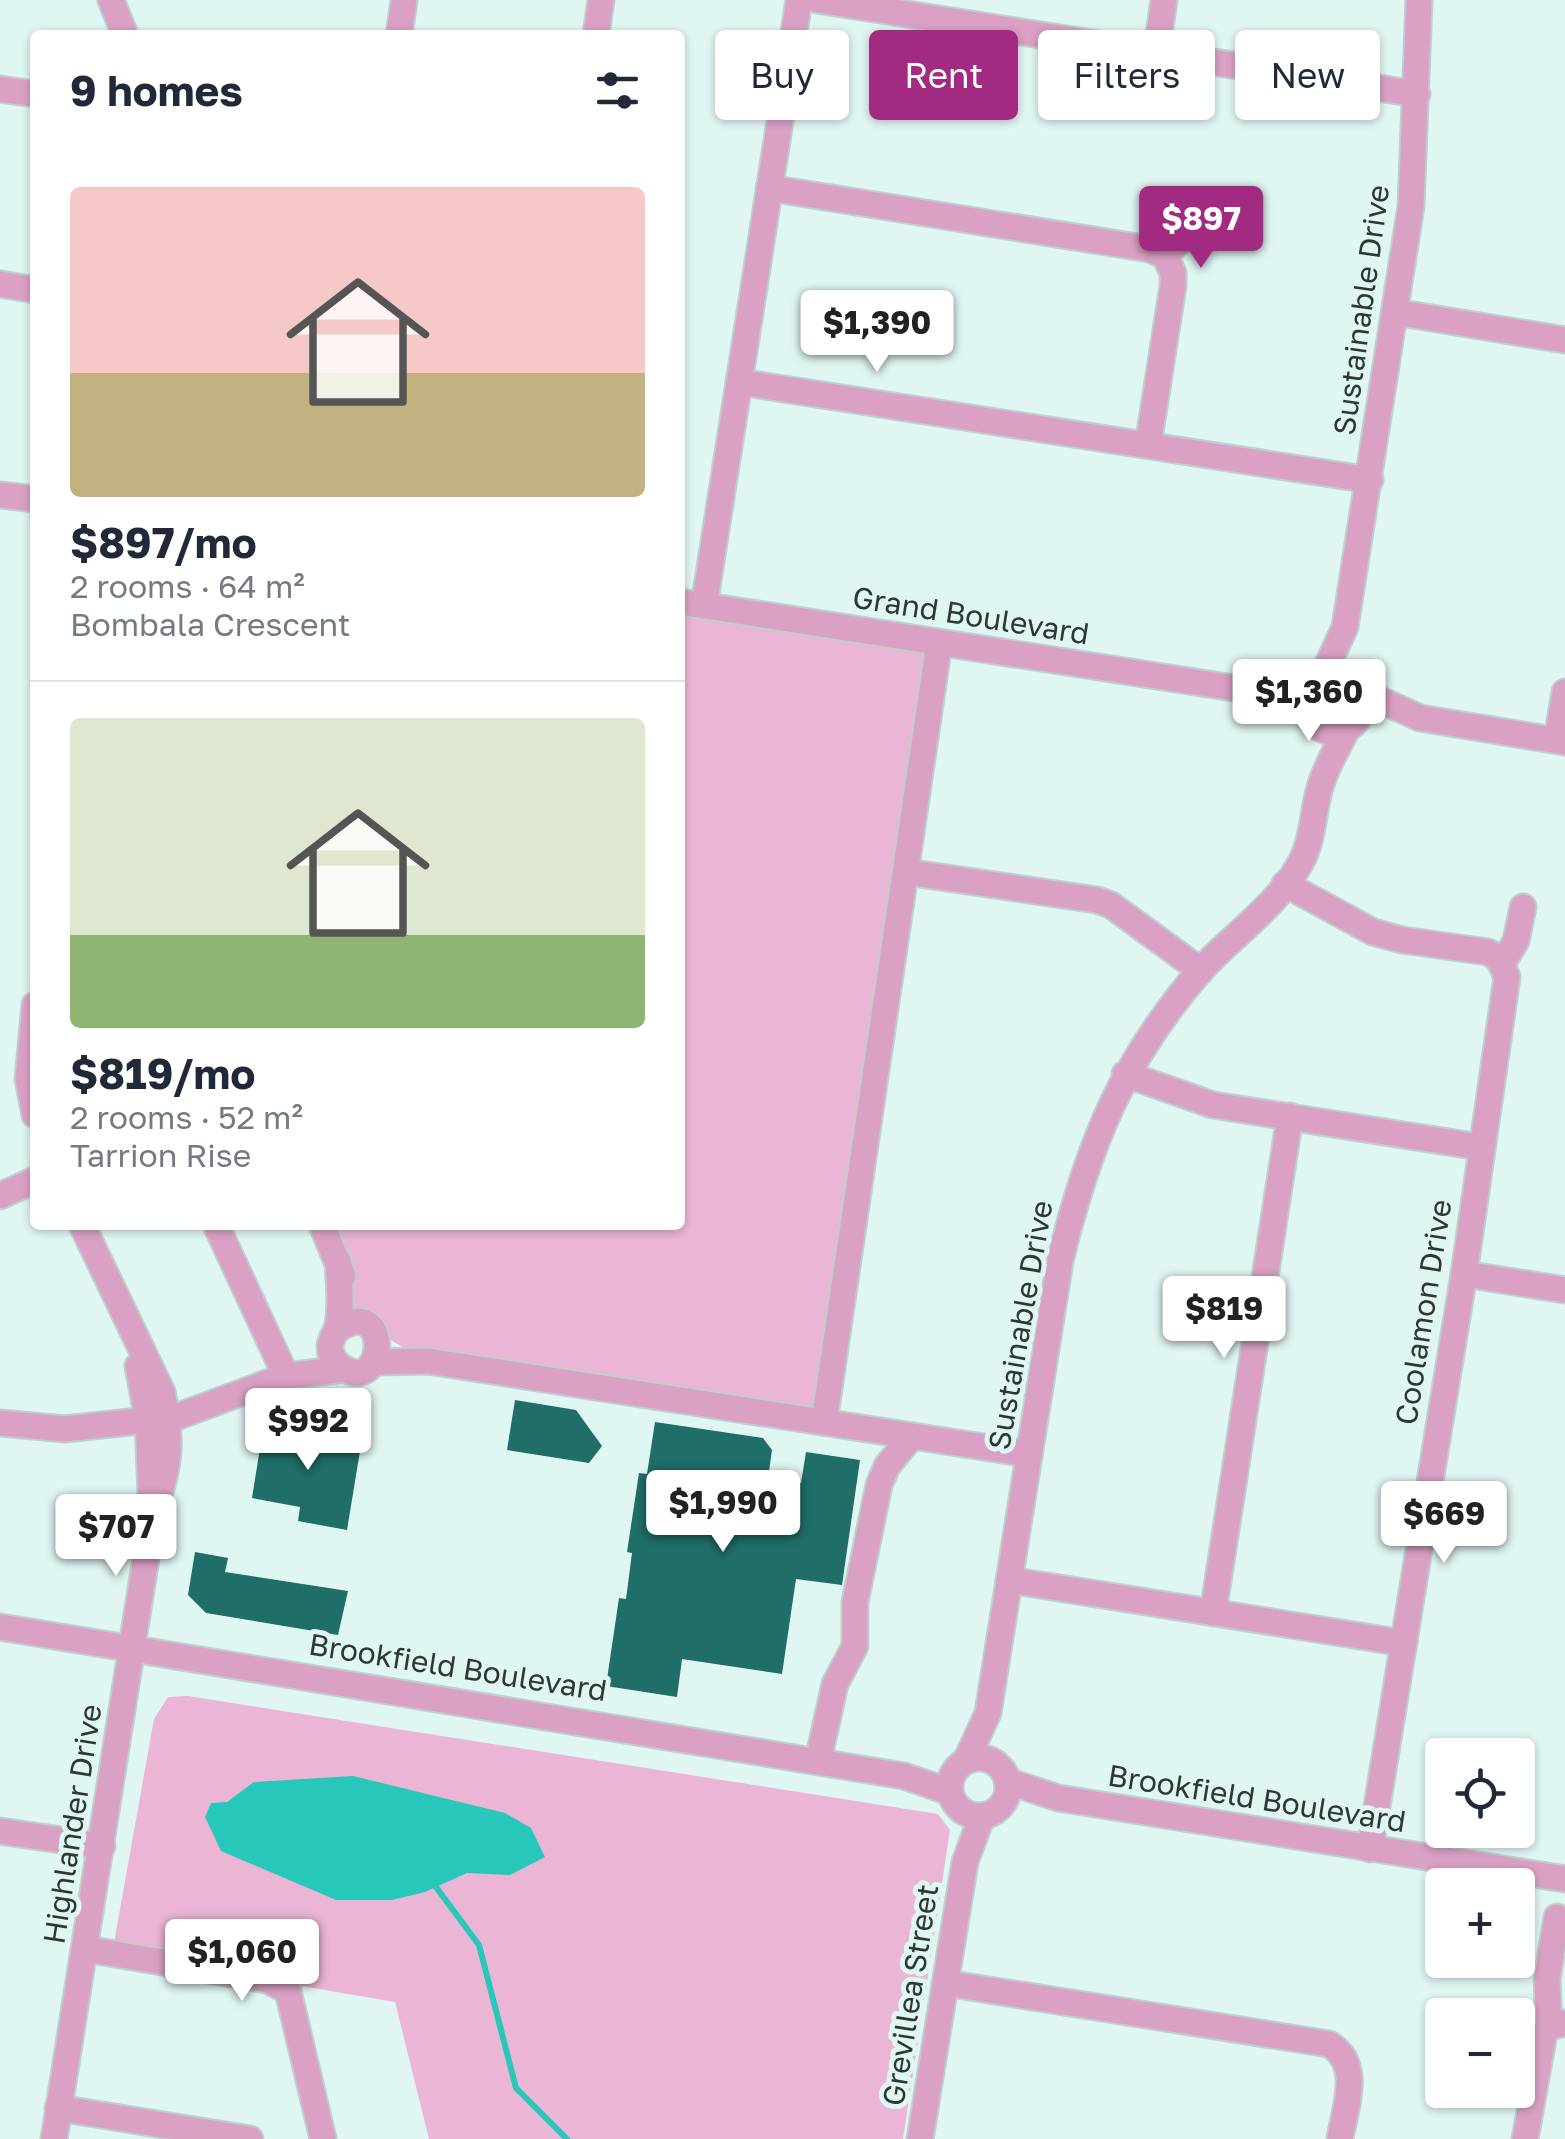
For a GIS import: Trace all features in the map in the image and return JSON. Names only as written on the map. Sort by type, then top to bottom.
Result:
[{"type":"street","points":[[111,0],[123,30]]},
{"type":"street","points":[[400,30],[404,0]]},
{"type":"street","points":[[597,30],[602,0]]},
{"type":"street","points":[[692,604],[739,382],[799,0]]},
{"type":"street","points":[[818,0],[1038,35]]},
{"type":"street","points":[[1160,30],[1164,0]]},
{"type":"street","name":"Sustainable Drive","points":[[1318,681],[1345,628],[1412,206],[1420,0]]},
{"type":"street","points":[[1215,63],[1417,94]]},
{"type":"street","points":[[0,88],[30,93]]},
{"type":"street","points":[[769,188],[1150,249],[1166,256],[1173,286],[1148,445]]},
{"type":"street","points":[[1166,256],[1186,233],[1190,211]]},
{"type":"street","points":[[0,284],[30,289]]},
{"type":"street","points":[[1395,312],[1565,340]]},
{"type":"street","points":[[739,382],[1370,480]]},
{"type":"street","name":"Grand Boulevard","points":[[692,604],[1253,691],[1318,681]]},
{"type":"street","name":"Sustainable Drive","points":[[1345,628],[1355,686]]},
{"type":"street","points":[[824,1422],[939,643]]},
{"type":"street","points":[[1420,718],[1337,676],[1318,681],[1306,698],[1311,720],[1329,732],[1420,718],[1561,741],[1565,692]]},
{"type":"street","points":[[1350,727],[1362,708],[1355,686]]},
{"type":"street","name":"Grand Boulevard","points":[[1253,691],[1311,720]]},
{"type":"street","name":"Sustainable Drive","points":[[1311,720],[1321,783]]},
{"type":"street","name":"Sustainable Drive","points":[[978,1787],[1060,1260],[1076,1194],[1126,1074],[1168,1009],[1286,884],[1303,858],[1321,783],[1350,727]]},
{"type":"street","points":[[906,872],[1097,900],[1111,905],[1201,971]]},
{"type":"street","points":[[1286,884],[1374,932],[1402,940],[1481,950],[1502,964]]},
{"type":"street","name":"Coolamon Drive","points":[[1370,1849],[1464,1274],[1506,985],[1502,964],[1516,941],[1523,906]]},
{"type":"street","points":[[30,1058],[30,1089]]},
{"type":"street","points":[[1126,1074],[1213,1105],[1480,1147]]},
{"type":"street","points":[[1213,1613],[1290,1116]]},
{"type":"street","points":[[0,1196],[30,1182]]},
{"type":"street","name":"Highlander Drive","points":[[54,2139],[152,1520],[158,1420],[130,1329],[84,1230]]},
{"type":"street","points":[[218,1230],[286,1376]]},
{"type":"street","points":[[324,1230],[338,1261],[351,1332],[333,1358],[344,1369]]},
{"type":"street","points":[[1464,1274],[1565,1290]]},
{"type":"street","points":[[351,1332],[428,1361]]},
{"type":"street","points":[[286,1376],[351,1332]]},
{"type":"street","points":[[351,1332],[379,1347],[374,1362]]},
{"type":"street","points":[[0,1422],[65,1429],[158,1420],[286,1376],[360,1370],[374,1362],[400,1359],[1029,1454]]},
{"type":"street","points":[[818,1761],[835,1684],[855,1646],[855,1602],[879,1485],[887,1466],[912,1436]]},
{"type":"street","points":[[1009,1580],[1404,1642]]},
{"type":"street","name":"Brookfield Boulevard","points":[[0,1627],[904,1776],[1565,1879]]},
{"type":"street","name":"Grevillea Street","points":[[920,2139],[978,1787]]},
{"type":"street","points":[[0,1831],[102,1846]]},
{"type":"street","points":[[1524,2139],[1540,2045],[1557,2025],[1547,1979],[1556,1917]]},
{"type":"street","points":[[86,1949],[268,1980],[288,1991],[322,2139]]},
{"type":"street","points":[[944,1982],[1329,2044],[1345,2056],[1350,2070],[1340,2139]]},
{"type":"street","points":[[58,2108],[250,2139]]},
{"type":"shaded area","points":[[685,603],[939,643],[824,1422],[428,1361],[360,1323],[324,1230],[685,1230]]},
{"type":"shaded area","points":[[188,1696],[938,1814],[950,1830],[903,2139],[429,2139],[395,2002],[112,1954],[154,1719],[168,1697]]},
{"type":"water","points":[[353,1776],[505,1813],[531,1828],[545,1857],[510,1875],[467,1873],[425,1892],[392,1900],[336,1900],[221,1851],[205,1817],[211,1803],[227,1802],[254,1782]]},
{"type":"building","points":[[515,1400],[576,1410],[602,1446],[589,1463],[507,1450]]},
{"type":"building","points":[[655,1422],[763,1438],[772,1450],[768,1478],[801,1483],[806,1452],[860,1460],[842,1585],[796,1579],[782,1674],[682,1659],[677,1697],[606,1686],[619,1598],[626,1599],[632,1553],[627,1552],[639,1473],[647,1474]]},
{"type":"building","points":[[264,1423],[362,1439],[347,1530],[298,1521],[300,1507],[252,1498]]},
{"type":"building","points":[[195,1552],[228,1558],[225,1572],[348,1591],[338,1635],[206,1613],[188,1595]]},
{"type":"waterway","points":[[433,1883],[479,1945],[516,2088],[567,2139]]}]
